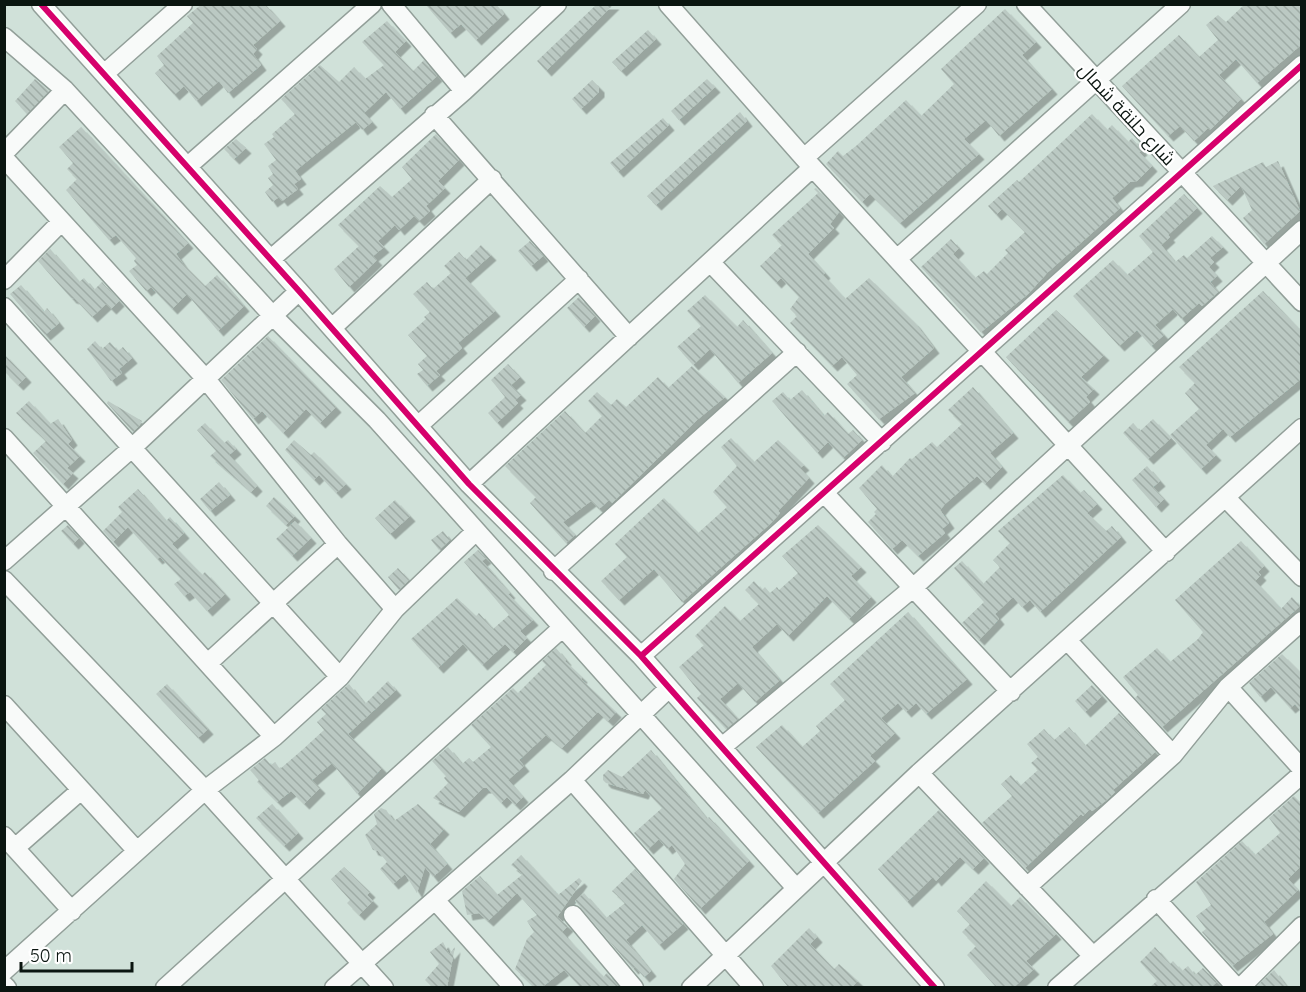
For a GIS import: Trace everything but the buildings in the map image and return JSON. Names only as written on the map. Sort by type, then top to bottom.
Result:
[{"type":"street","points":[[40,4],[300,291],[469,484],[553,571],[641,656],[668,689],[825,860],[935,987]]},
{"type":"street","points":[[104,74],[183,4]]},
{"type":"street","points":[[188,166],[372,4]]},
{"type":"street","points":[[391,4],[464,91]]},
{"type":"street","points":[[271,260],[464,91],[557,4]]},
{"type":"street","points":[[668,4],[808,163],[898,258],[1166,552]]},
{"type":"street","points":[[469,484],[711,262],[808,163],[976,4]]},
{"type":"street","name":"شارع حلنقة شمال","points":[[1026,4],[1302,302]]},
{"type":"street","points":[[898,258],[1181,4]]},
{"type":"street","points":[[4,37],[65,90],[273,316],[377,420],[796,888]]},
{"type":"street","points":[[641,656],[825,494],[1302,65]]},
{"type":"street","points":[[4,153],[65,90]]},
{"type":"street","points":[[434,115],[629,337]]},
{"type":"street","points":[[4,158],[206,378],[338,544],[395,609]]},
{"type":"street","points":[[332,328],[492,179]]},
{"type":"street","points":[[4,279],[61,222]]},
{"type":"street","points":[[722,747],[914,587],[1302,230]]},
{"type":"street","points":[[711,262],[882,442]]},
{"type":"street","points":[[419,425],[579,279]]},
{"type":"street","points":[[4,561],[133,447],[300,291]]},
{"type":"street","points":[[4,307],[340,677]]},
{"type":"street","points":[[553,571],[797,352]]},
{"type":"street","points":[[691,987],[919,773],[1302,428]]},
{"type":"street","points":[[4,438],[274,737]]},
{"type":"street","points":[[825,494],[1011,692]]},
{"type":"street","points":[[1226,498],[1302,577]]},
{"type":"street","points":[[4,971],[205,790],[274,737],[340,677],[395,609],[476,531]]},
{"type":"street","points":[[208,663],[338,544]]},
{"type":"street","points":[[4,580],[205,790],[384,987]]},
{"type":"street","points":[[1027,887],[1173,755],[1228,687],[1302,621]]},
{"type":"street","points":[[165,987],[562,628]]},
{"type":"street","points":[[1067,640],[1173,755]]},
{"type":"street","points":[[1228,687],[1302,769]]},
{"type":"street","points":[[334,987],[572,780],[668,689]]},
{"type":"street","points":[[4,705],[137,851]]},
{"type":"street","points":[[919,773],[1092,955]]},
{"type":"street","points":[[1057,987],[1302,774]]},
{"type":"street","points":[[572,780],[725,957],[754,987]]},
{"type":"street","points":[[72,910],[10,842],[81,790]]},
{"type":"street","points":[[1156,899],[1239,987],[1302,926]]},
{"type":"street","points":[[435,900],[514,987]]},
{"type":"street","points":[[573,915],[634,987]]},
{"type":"cycle path","points":[[41,4],[469,484],[641,656],[935,988]]},
{"type":"cycle path","points":[[641,656],[1302,65]]}]
